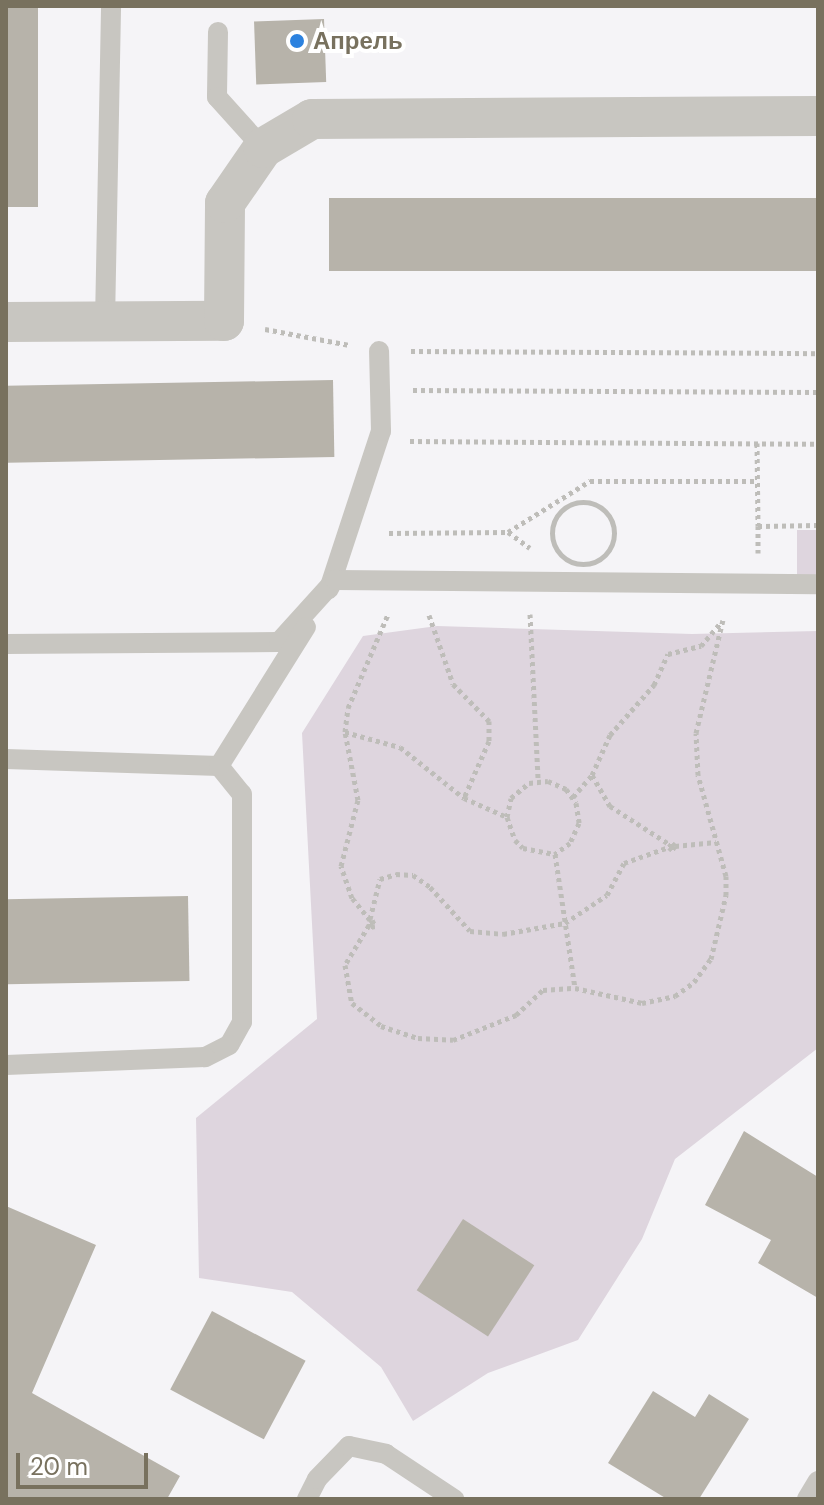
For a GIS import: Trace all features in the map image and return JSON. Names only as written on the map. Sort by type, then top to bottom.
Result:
[{"type":"street","points":[[6,322],[224,321],[225,203],[263,148],[312,119],[818,116]]},
{"type":"lane","points":[[105,322],[111,6]]},
{"type":"lane","points":[[218,32],[217,97],[263,148]]},
{"type":"lane","points":[[219,766],[335,580],[381,431],[379,351]]},
{"type":"lane","points":[[6,644],[279,642],[335,580],[818,584]]},
{"type":"lane","points":[[6,759],[219,766],[242,794],[242,1022],[229,1045],[205,1057],[6,1065]]},
{"type":"lane","points":[[307,1499],[317,1479],[349,1446],[386,1454],[454,1499]]},
{"type":"lane","points":[[807,1499],[818,1481]]},
{"type":"path","points":[[224,321],[379,351],[818,353]]},
{"type":"path","points":[[381,431],[396,390],[818,392]]},
{"type":"path","points":[[405,441],[818,444]]},
{"type":"path","points":[[757,443],[757,582]]},
{"type":"path","points":[[389,533],[508,532],[590,481],[757,481]]},
{"type":"path","points":[[590,481],[591,500],[608,516],[610,550],[594,565],[576,566],[558,550],[557,519],[573,501],[591,500]]},
{"type":"path","points":[[758,526],[818,525]]},
{"type":"path","points":[[370,923],[352,898],[341,866],[358,800],[345,732],[348,708],[388,614],[388,579]]},
{"type":"path","points":[[388,579],[431,618],[453,684],[489,721],[489,741],[464,798]]},
{"type":"path","points":[[528,581],[538,780]]},
{"type":"path","points":[[716,842],[671,846],[624,863],[607,895],[565,923],[503,934],[470,931],[430,887],[413,875],[396,874],[380,879],[370,923],[351,949],[346,984],[360,1014],[398,1034],[453,1040],[516,1015],[543,990],[575,988],[642,1003],[675,996],[703,974],[717,942],[726,895],[716,842],[698,775],[696,733],[723,620],[726,583]]},
{"type":"path","points":[[573,797],[592,775],[610,735],[654,685],[668,654],[701,646],[723,620]]},
{"type":"path","points":[[345,732],[400,747],[464,798],[507,817]]},
{"type":"path","points":[[592,775],[610,806],[671,846]]},
{"type":"path","points":[[538,780],[558,784],[573,797],[578,813],[575,834],[555,854],[523,848],[515,840],[507,817],[519,789],[538,780]]},
{"type":"path","points":[[555,854],[575,988]]},
{"type":"shaded area","points":[[797,530],[818,530],[818,583],[797,583]]},
{"type":"shaded area","points":[[437,626],[692,634],[818,631],[818,1048],[675,1159],[642,1239],[578,1340],[488,1373],[413,1421],[381,1367],[292,1292],[199,1278],[196,1118],[317,1019],[302,733],[363,636]]},
{"type":"building","points":[[6,6],[38,6],[38,207],[6,207]]},
{"type":"building","points":[[324,19],[326,82],[256,84],[254,21]]},
{"type":"building","points":[[329,198],[818,198],[818,271],[329,271]]},
{"type":"building","points":[[333,380],[334,457],[7,463],[6,386]]},
{"type":"building","points":[[188,896],[189,981],[8,984],[6,899]]},
{"type":"building","points":[[744,1131],[818,1177],[818,1298],[758,1263],[771,1240],[705,1205]]},
{"type":"building","points":[[6,1206],[96,1245],[32,1393],[180,1476],[167,1499],[6,1499]]},
{"type":"building","points":[[463,1219],[534,1265],[488,1337],[417,1290]]},
{"type":"building","points":[[212,1311],[306,1361],[264,1439],[170,1390]]},
{"type":"building","points":[[653,1391],[695,1417],[709,1394],[749,1419],[699,1499],[667,1499],[608,1463]]},
{"type":"place","name":"Апрель","points":[[297,41]]}]
